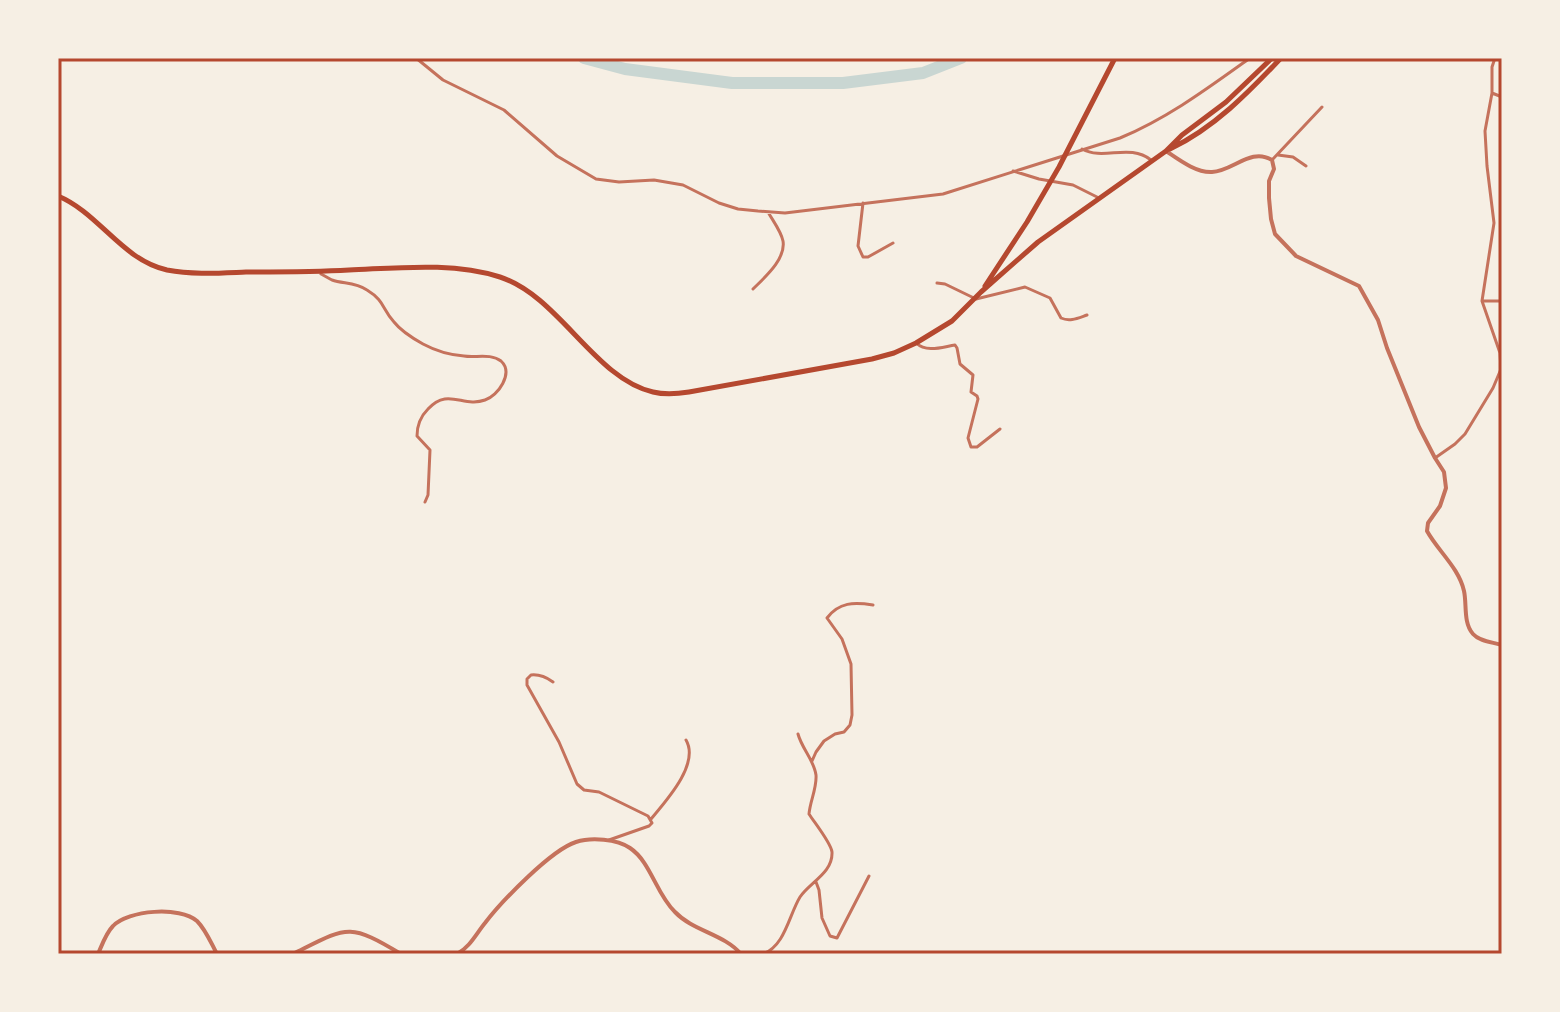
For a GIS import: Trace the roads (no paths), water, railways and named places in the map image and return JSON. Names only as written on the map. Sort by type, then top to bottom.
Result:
[{"type":"main road","points":[[58,196],[85,212],[135,255],[163,269],[192,273],[419,267],[464,269],[508,280],[535,297],[619,375],[640,388],[660,393],[689,392],[860,362],[894,353],[952,321],[976,299],[1027,222],[1115,58]]},
{"type":"main road","points":[[981,292],[1038,242],[1166,151],[1226,102],[1272,58]]},
{"type":"main road","points":[[1166,151],[1216,120],[1281,58]]},
{"type":"street","points":[[416,58],[443,80],[504,110],[557,156],[596,179],[619,182],[654,180],[683,185],[738,209],[785,213],[943,194],[1082,149],[1148,126],[1179,109],[1250,58]]},
{"type":"street","points":[[1435,458],[1465,434],[1501,369],[1500,353],[1482,301],[1494,223],[1485,131],[1495,58]]},
{"type":"street","points":[[1492,93],[1502,97]]},
{"type":"street","points":[[1272,160],[1322,107]]},
{"type":"street","points":[[1082,149],[1097,155],[1137,153],[1152,162]]},
{"type":"street","points":[[1166,151],[1197,169],[1212,172],[1257,156],[1272,160],[1274,169],[1269,181],[1269,198],[1275,234],[1296,256],[1359,286],[1378,320],[1419,427],[1444,472],[1446,488],[1427,531],[1464,589],[1470,632],[1479,639],[1502,645]]},
{"type":"street","points":[[1278,155],[1293,157],[1306,166]]},
{"type":"street","points":[[1013,171],[1073,185],[1098,198]]},
{"type":"street","points":[[863,203],[858,246],[863,257],[893,243]]},
{"type":"street","points":[[753,289],[783,252],[783,239],[768,212]]},
{"type":"street","points":[[318,272],[332,280],[365,288],[382,301],[393,321],[422,344],[448,354],[494,358],[506,369],[505,379],[494,396],[487,400],[443,398],[434,402],[424,413],[417,436],[430,450],[425,502]]},
{"type":"street","points":[[937,283],[976,299],[1025,287],[1050,298],[1064,320],[1087,315]]},
{"type":"street","points":[[1482,301],[1502,301]]},
{"type":"street","points":[[916,343],[926,349],[955,345],[960,364],[973,375],[971,392],[978,399],[968,438],[971,447],[977,447],[1000,429]]},
{"type":"street","points":[[812,761],[824,741],[844,732],[850,725],[852,715],[851,664],[842,639],[827,618],[843,605],[856,602],[873,605]]},
{"type":"street","points":[[553,682],[538,674],[527,679],[527,685],[554,733],[577,784],[584,790],[599,792],[651,819]]},
{"type":"street","points":[[763,954],[770,951],[786,928],[799,898],[825,872],[832,852],[809,814],[816,775],[798,734]]},
{"type":"street","points":[[606,841],[652,823],[651,819],[678,786],[690,755],[686,740]]},
{"type":"street","points":[[457,954],[465,950],[515,891],[563,849],[591,840],[627,845],[638,854],[661,896],[676,914],[736,947],[741,954]]},
{"type":"street","points":[[816,882],[822,918],[830,936],[837,938],[869,876]]},
{"type":"street","points":[[98,954],[111,927],[122,919],[157,911],[176,912],[195,919],[217,954]]},
{"type":"street","points":[[293,954],[335,933],[350,930],[377,939],[401,954]]},
{"type":"waterway","points":[[584,58],[625,69],[732,83],[843,83],[923,73],[961,58]]}]
